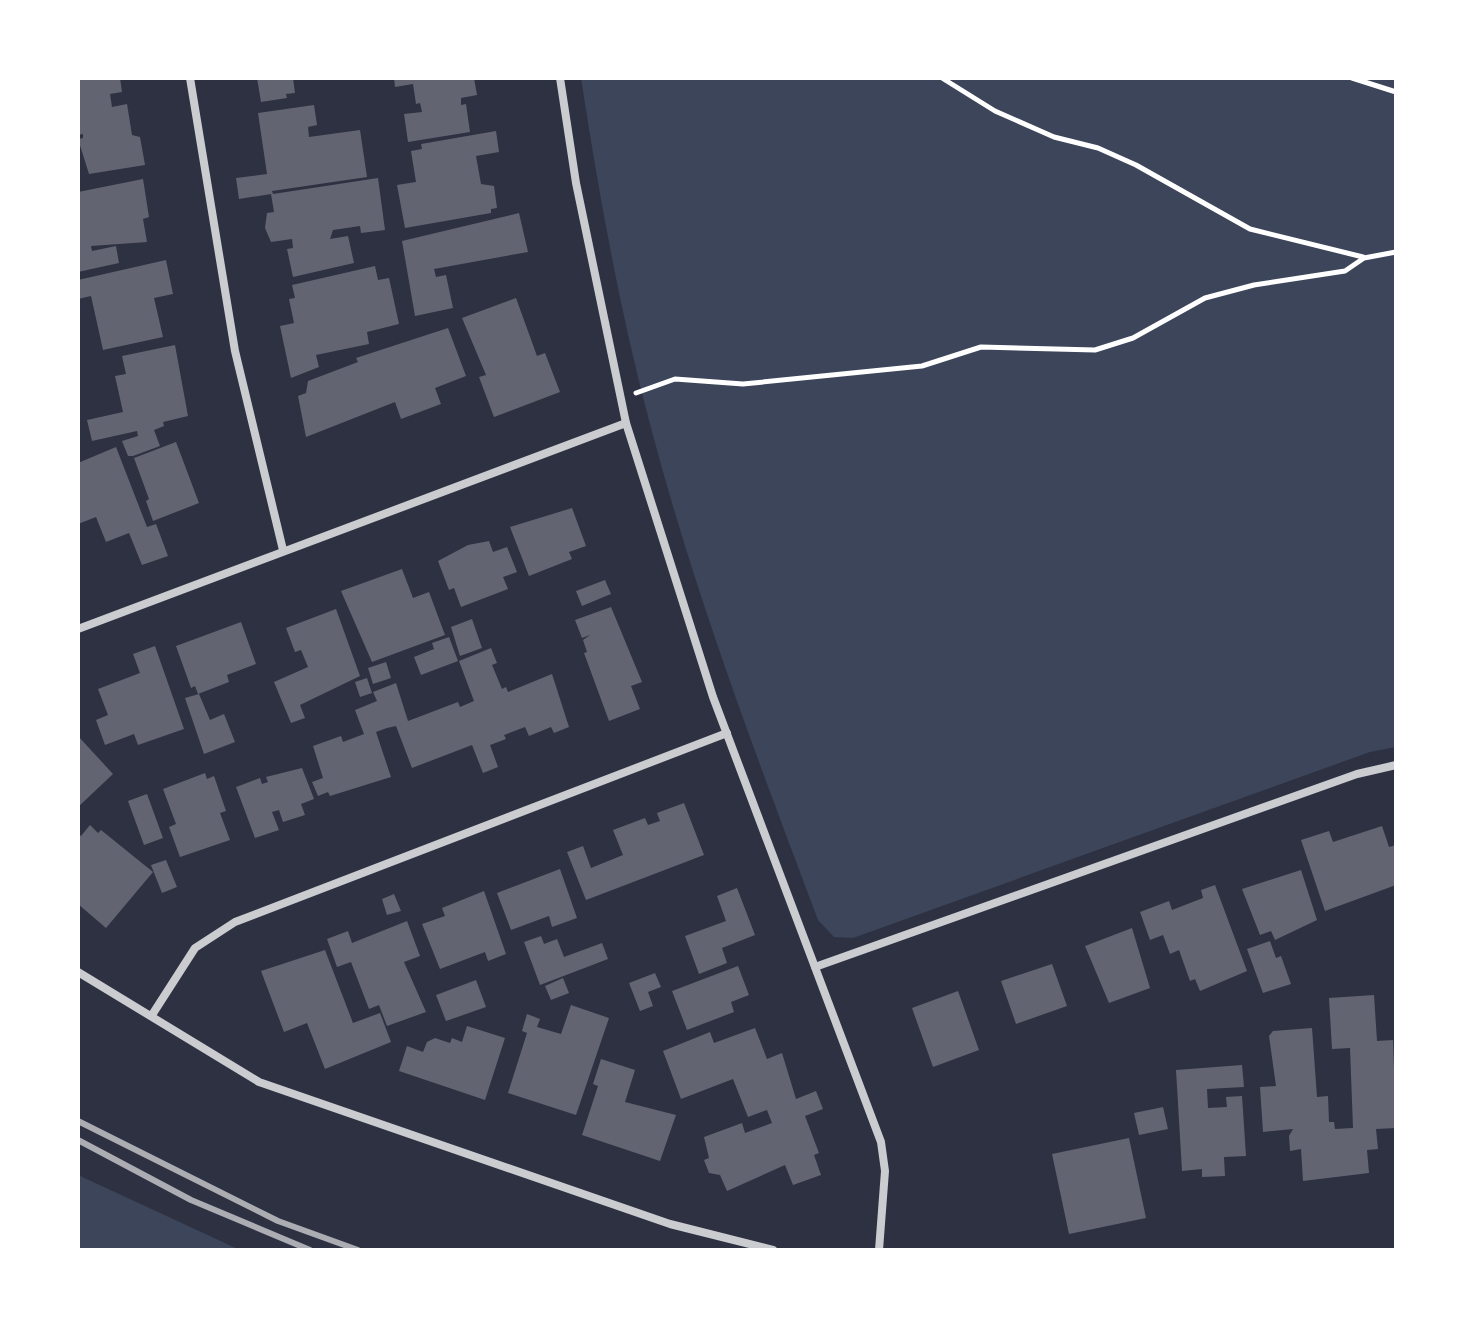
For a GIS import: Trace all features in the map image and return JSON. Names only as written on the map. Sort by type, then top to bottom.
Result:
[{"type":"street","points":[[190,78],[235,351],[283,550]]},
{"type":"street","points":[[560,78],[576,183],[626,423],[727,733],[881,1142],[885,1171],[879,1250]]},
{"type":"street","points":[[78,629],[626,423]]},
{"type":"street","points":[[152,1015],[195,948],[235,922],[727,733]]},
{"type":"street","points":[[815,967],[1357,774],[1396,765]]},
{"type":"street","points":[[78,972],[152,1015],[205,1053],[259,1082],[670,1224],[773,1250]]},
{"type":"path","points":[[942,78],[995,111],[1054,137],[1098,148],[1136,165],[1250,229],[1364,258]]},
{"type":"path","points":[[1352,78],[1396,92]]},
{"type":"path","points":[[621,397],[675,379],[743,384],[922,366],[981,347],[1095,350],[1133,338],[1205,298],[1254,285],[1345,271],[1364,258],[1396,252]]},
{"type":"shaded area","points":[[581,78],[1396,78],[1396,747],[1370,752],[853,938],[834,937],[818,920],[772,798],[707,614],[668,490],[620,298]]},
{"type":"shaded area","points":[[78,1175],[240,1250],[78,1250]]},
{"type":"building","points":[[78,78],[120,78],[122,92],[110,94],[112,107],[127,104],[132,135],[140,137],[145,165],[89,174],[78,139],[83,138],[83,134],[78,135]]},
{"type":"building","points":[[257,78],[293,78],[295,93],[286,94],[287,98],[261,102]]},
{"type":"building","points":[[394,78],[474,78],[477,95],[461,98],[461,105],[466,104],[470,132],[408,142],[404,114],[422,112],[420,103],[416,104],[413,84],[395,87]]},
{"type":"building","points":[[314,105],[317,125],[308,127],[309,137],[360,130],[367,177],[272,191],[273,194],[378,178],[385,230],[361,233],[360,226],[333,230],[330,239],[348,236],[354,263],[293,277],[287,249],[293,248],[292,239],[271,242],[265,228],[267,213],[274,212],[271,194],[239,199],[236,178],[267,174],[258,113]]},
{"type":"building","points":[[496,131],[499,152],[476,156],[481,184],[494,186],[497,208],[491,209],[491,213],[405,228],[397,185],[416,182],[411,151],[422,149],[421,144]]},
{"type":"building","points":[[143,179],[149,217],[143,219],[147,242],[91,246],[92,251],[116,246],[119,263],[78,272],[78,192]]},
{"type":"building","points":[[519,213],[528,252],[434,269],[436,277],[446,275],[453,308],[415,316],[402,241]]},
{"type":"building","points":[[166,260],[173,294],[154,298],[163,337],[103,350],[91,296],[78,299],[78,280]]},
{"type":"building","points":[[375,266],[378,280],[389,278],[399,324],[367,332],[369,344],[316,355],[319,367],[291,378],[280,326],[294,323],[289,299],[295,298],[292,285]]},
{"type":"building","points":[[516,298],[537,356],[545,353],[560,392],[494,417],[479,377],[486,375],[462,318]]},
{"type":"building","points":[[448,328],[466,376],[435,388],[441,404],[401,419],[395,402],[306,437],[298,396],[306,393],[308,381],[358,362],[356,358]]},
{"type":"building","points":[[175,345],[188,416],[163,422],[164,426],[154,430],[160,446],[133,456],[128,456],[122,441],[138,436],[137,431],[92,441],[87,420],[123,412],[115,376],[126,374],[122,356]]},
{"type":"building","points":[[176,442],[199,503],[153,521],[146,501],[149,499],[134,458]]},
{"type":"building","points":[[116,447],[147,527],[156,524],[168,556],[142,565],[129,533],[106,542],[96,517],[78,524],[78,463]]},
{"type":"building","points":[[572,508],[586,546],[569,552],[572,559],[529,576],[510,527]]},
{"type":"building","points":[[489,541],[493,552],[507,547],[517,572],[503,577],[508,589],[461,607],[454,588],[449,590],[438,561],[468,545]]},
{"type":"building","points":[[402,569],[413,598],[429,592],[445,635],[372,662],[341,591]]},
{"type":"building","points":[[605,580],[611,594],[582,606],[576,591]]},
{"type":"building","points":[[611,607],[642,682],[631,686],[640,709],[609,721],[584,653],[587,652],[583,640],[590,635],[582,638],[575,620]]},
{"type":"building","points":[[336,609],[360,676],[300,705],[305,718],[291,723],[274,682],[308,667],[301,650],[295,652],[286,628]]},
{"type":"building","points":[[472,619],[482,648],[460,656],[451,627]]},
{"type":"building","points":[[241,622],[256,664],[227,675],[229,682],[198,694],[195,686],[191,688],[176,646]]},
{"type":"building","points":[[449,637],[458,661],[421,675],[414,657],[434,649],[432,643]]},
{"type":"building","points":[[155,646],[184,729],[138,745],[134,734],[105,745],[96,720],[108,715],[98,689],[140,673],[133,654]]},
{"type":"building","points":[[491,648],[497,663],[492,665],[502,689],[506,687],[508,692],[552,674],[569,727],[554,733],[551,727],[529,736],[525,727],[504,735],[506,739],[490,745],[498,767],[483,773],[472,745],[412,768],[396,726],[387,728],[376,732],[391,777],[330,796],[328,792],[318,796],[312,782],[323,778],[313,746],[341,736],[343,742],[364,734],[355,710],[377,701],[373,692],[396,683],[408,721],[458,702],[460,707],[474,701],[459,661]]},
{"type":"building","points":[[386,662],[391,678],[373,684],[368,668]]},
{"type":"building","points":[[367,678],[372,693],[360,697],[355,682]]},
{"type":"building","points":[[199,694],[210,720],[224,714],[235,742],[204,754],[185,698]]},
{"type":"building","points":[[78,736],[113,774],[78,807]]},
{"type":"building","points":[[302,768],[314,799],[301,804],[305,815],[283,822],[279,810],[272,812],[279,830],[255,838],[236,787],[260,778],[262,784],[268,782],[266,777]]},
{"type":"building","points":[[205,773],[207,779],[214,776],[226,811],[220,813],[230,840],[180,857],[169,827],[176,824],[163,789]]},
{"type":"building","points":[[147,794],[163,838],[144,845],[128,801]]},
{"type":"building","points":[[684,803],[704,855],[586,900],[567,852],[583,846],[591,868],[623,855],[613,830],[645,818],[648,825],[660,821],[657,813]]},
{"type":"building","points":[[90,825],[98,833],[101,830],[153,872],[106,928],[78,904],[78,833],[81,836]]},
{"type":"building","points":[[1382,826],[1389,847],[1396,845],[1396,885],[1325,911],[1301,840],[1329,831],[1333,842]]},
{"type":"building","points":[[166,860],[177,887],[162,893],[151,865]]},
{"type":"building","points":[[560,869],[577,918],[552,927],[549,916],[511,930],[497,893]]},
{"type":"building","points":[[1301,870],[1317,920],[1275,940],[1271,931],[1260,935],[1242,889]]},
{"type":"building","points":[[1215,885],[1247,971],[1200,991],[1195,979],[1190,981],[1179,950],[1170,954],[1163,935],[1150,940],[1140,912],[1169,901],[1172,910],[1203,898],[1201,890]]},
{"type":"building","points":[[737,888],[755,935],[722,948],[727,963],[699,974],[685,936],[726,921],[717,896]]},
{"type":"building","points":[[484,891],[506,954],[488,961],[485,952],[440,969],[422,924],[445,916],[442,908]]},
{"type":"building","points":[[394,894],[401,911],[387,915],[382,899]]},
{"type":"building","points":[[407,921],[420,956],[404,962],[426,1012],[387,1026],[379,1005],[369,1009],[351,962],[337,967],[327,939],[348,931],[352,943]]},
{"type":"building","points":[[1132,928],[1150,988],[1109,1003],[1085,946]]},
{"type":"building","points":[[541,936],[544,944],[557,939],[564,957],[602,943],[608,959],[540,985],[524,942]]},
{"type":"building","points":[[1270,941],[1276,958],[1281,956],[1291,984],[1263,993],[1247,949]]},
{"type":"building","points":[[325,950],[353,1023],[380,1013],[391,1042],[325,1069],[307,1023],[284,1032],[261,971]]},
{"type":"building","points":[[1052,964],[1067,1006],[1016,1024],[1001,981]]},
{"type":"building","points":[[738,966],[749,995],[731,1002],[734,1012],[687,1030],[672,991]]},
{"type":"building","points":[[655,973],[661,987],[648,992],[653,1006],[640,1011],[629,983]]},
{"type":"building","points":[[563,978],[569,993],[551,1000],[545,986]]},
{"type":"building","points":[[476,980],[486,1007],[446,1021],[436,995]]},
{"type":"building","points":[[958,991],[979,1050],[933,1067],[912,1008]]},
{"type":"building","points":[[1374,995],[1377,1041],[1393,1040],[1396,1128],[1376,1129],[1378,1149],[1367,1150],[1369,1173],[1303,1181],[1301,1149],[1290,1151],[1289,1136],[1293,1129],[1263,1132],[1260,1087],[1276,1086],[1269,1036],[1273,1031],[1312,1028],[1317,1097],[1328,1096],[1329,1122],[1334,1122],[1335,1129],[1353,1128],[1350,1048],[1332,1049],[1329,998]]},
{"type":"building","points":[[571,1005],[609,1018],[576,1115],[508,1093],[527,1033],[522,1031],[527,1014],[540,1019],[537,1027],[561,1034]]},
{"type":"building","points":[[467,1026],[505,1038],[485,1100],[399,1071],[407,1046],[423,1052],[427,1042],[435,1038],[450,1043],[452,1038],[462,1042]]},
{"type":"building","points":[[755,1028],[767,1059],[782,1053],[796,1099],[816,1091],[823,1109],[805,1116],[819,1153],[814,1155],[821,1175],[793,1185],[785,1165],[727,1191],[720,1175],[709,1173],[704,1160],[709,1158],[704,1137],[742,1123],[745,1133],[772,1123],[767,1110],[748,1117],[733,1079],[681,1099],[663,1051],[710,1032],[714,1043]]},
{"type":"building","points":[[601,1059],[635,1070],[625,1102],[676,1115],[660,1161],[582,1135],[598,1086],[593,1084]]},
{"type":"building","points":[[1242,1065],[1244,1087],[1207,1089],[1208,1108],[1227,1107],[1226,1097],[1242,1096],[1246,1156],[1224,1157],[1225,1176],[1202,1177],[1202,1169],[1182,1171],[1176,1070]]},
{"type":"building","points":[[1163,1107],[1168,1129],[1139,1135],[1134,1113]]},
{"type":"building","points":[[1129,1138],[1146,1218],[1069,1234],[1052,1154]]},
{"type":"railway","points":[[78,1121],[278,1221],[358,1250]]},
{"type":"railway","points":[[78,1140],[191,1200],[310,1250]]}]
